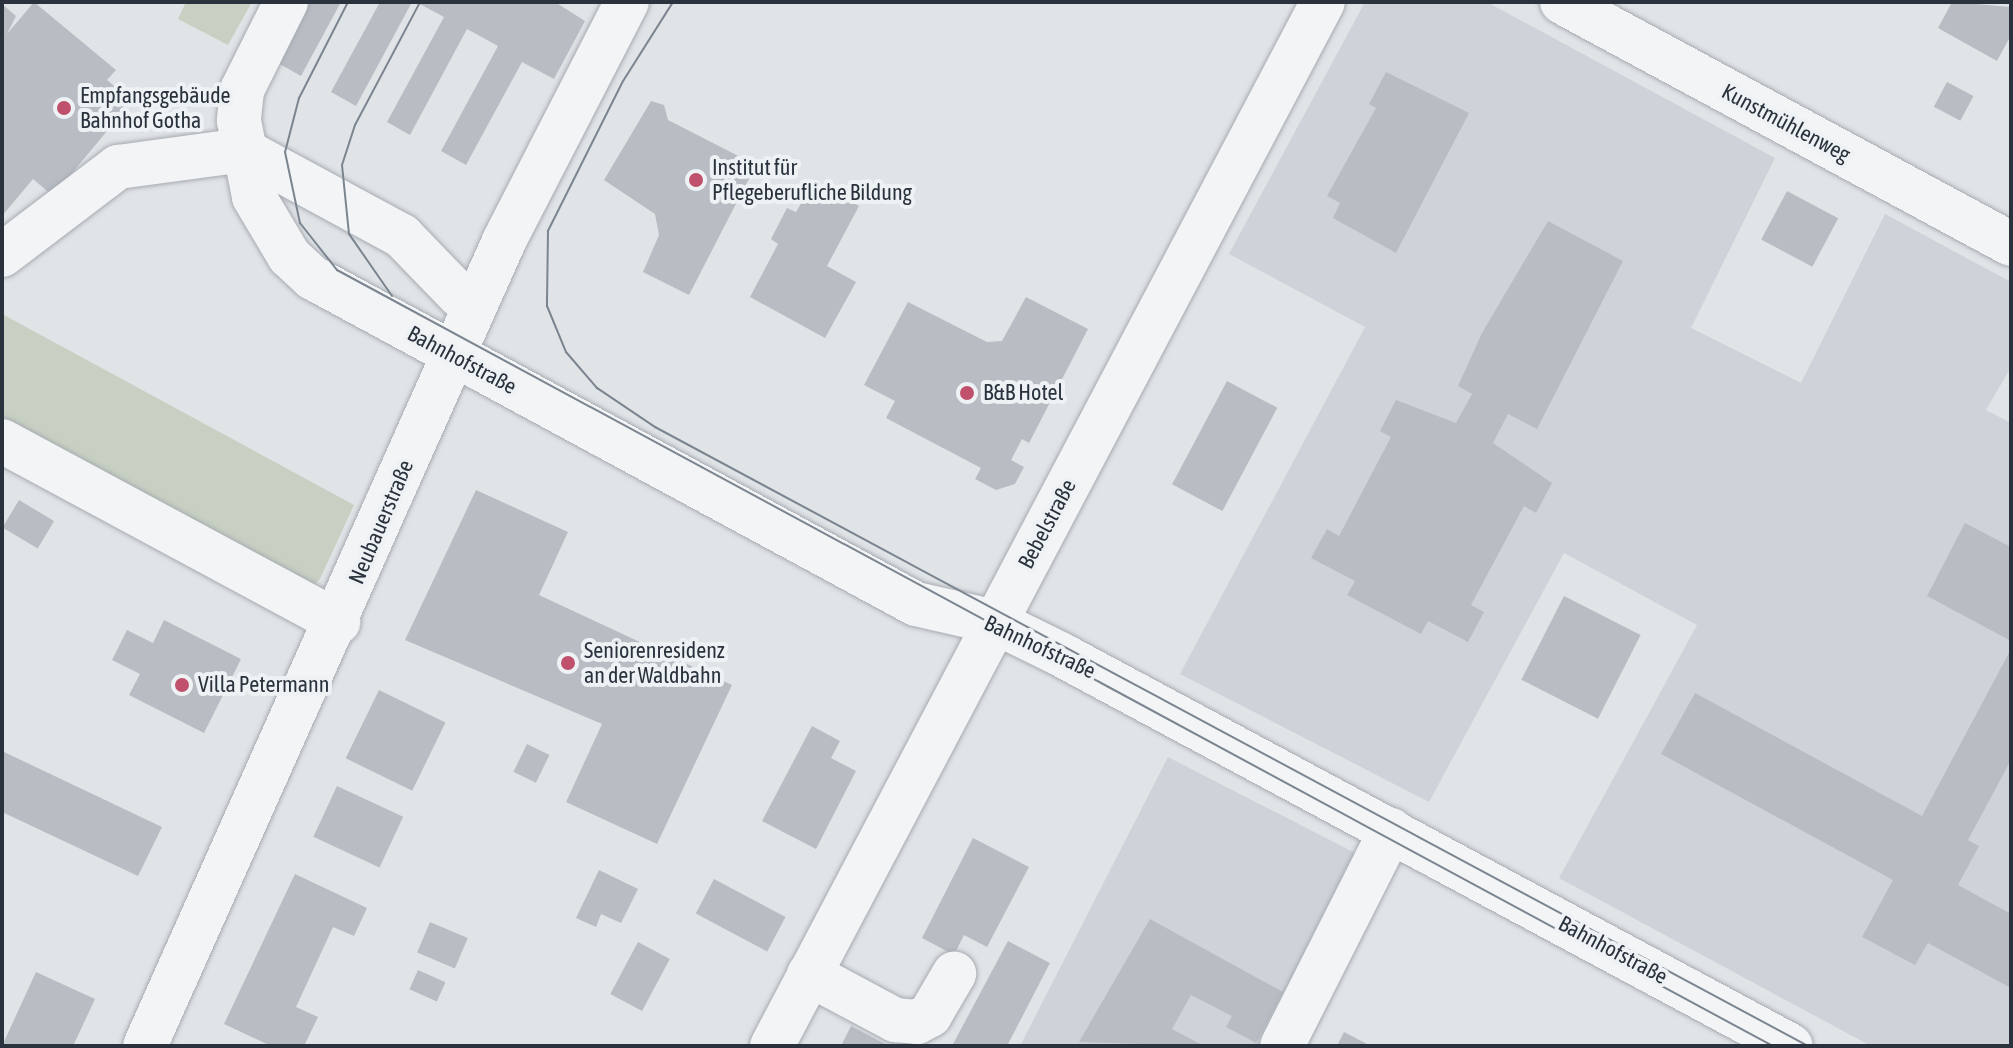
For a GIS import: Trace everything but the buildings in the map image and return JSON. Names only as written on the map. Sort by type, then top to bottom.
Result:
[{"type":"street","points":[[243,150],[242,90],[286,2]]},
{"type":"street","name":"Neubauerstraße","points":[[145,1046],[338,622],[453,355],[627,2]]},
{"type":"street","name":"Bebelstraße","points":[[772,1046],[1323,2]]},
{"type":"street","name":"Kunstmühlenweg","points":[[1562,2],[2011,244]]},
{"type":"street","points":[[2,255],[111,162],[243,150],[402,236],[460,296]]},
{"type":"street","name":"Bahnhofstraße","points":[[243,150],[254,197],[289,256],[340,294],[916,604],[995,622],[1391,830],[1791,1046]]},
{"type":"street","points":[[2,441],[338,622]]},
{"type":"street","points":[[1282,1046],[1391,830]]},
{"type":"street","points":[[809,974],[895,1020],[917,1022],[930,1015],[954,974]]},
{"type":"shaded area","points":[[1365,2],[1487,2],[1775,158],[1691,328],[1801,383],[1885,214],[2011,282],[2011,367],[1986,410],[2011,423],[2011,1046],[1871,1046],[1559,878],[1697,625],[1564,553],[1429,802],[1180,674],[1365,327],[1229,254]]},
{"type":"shaded area","points":[[1168,757],[1392,872],[1301,1046],[1020,1046]]},
{"type":"green space","points":[[186,2],[252,2],[228,45],[178,19]]},
{"type":"green space","points":[[2,314],[354,505],[320,579],[314,585],[2,426]]},
{"type":"tram line","points":[[348,2],[299,98],[285,152],[300,223],[337,270],[1773,1046]]},
{"type":"tram line","points":[[392,296],[349,234],[342,165],[355,125],[420,2]]},
{"type":"tram line","points":[[673,2],[623,81],[548,231],[547,306],[566,352],[597,388],[655,427],[1808,1046]]},
{"type":"place","name":"Empfangsgebäude Bahnhof Gotha","points":[[64,108]]},
{"type":"place","name":"Institut für Pflegeberufliche Bildung","points":[[696,180]]},
{"type":"place","name":"B&B Hotel","points":[[967,393]]},
{"type":"place","name":"Seniorenresidenz an der Waldbahn","points":[[568,663]]},
{"type":"place","name":"Villa Petermann","points":[[182,685]]}]
